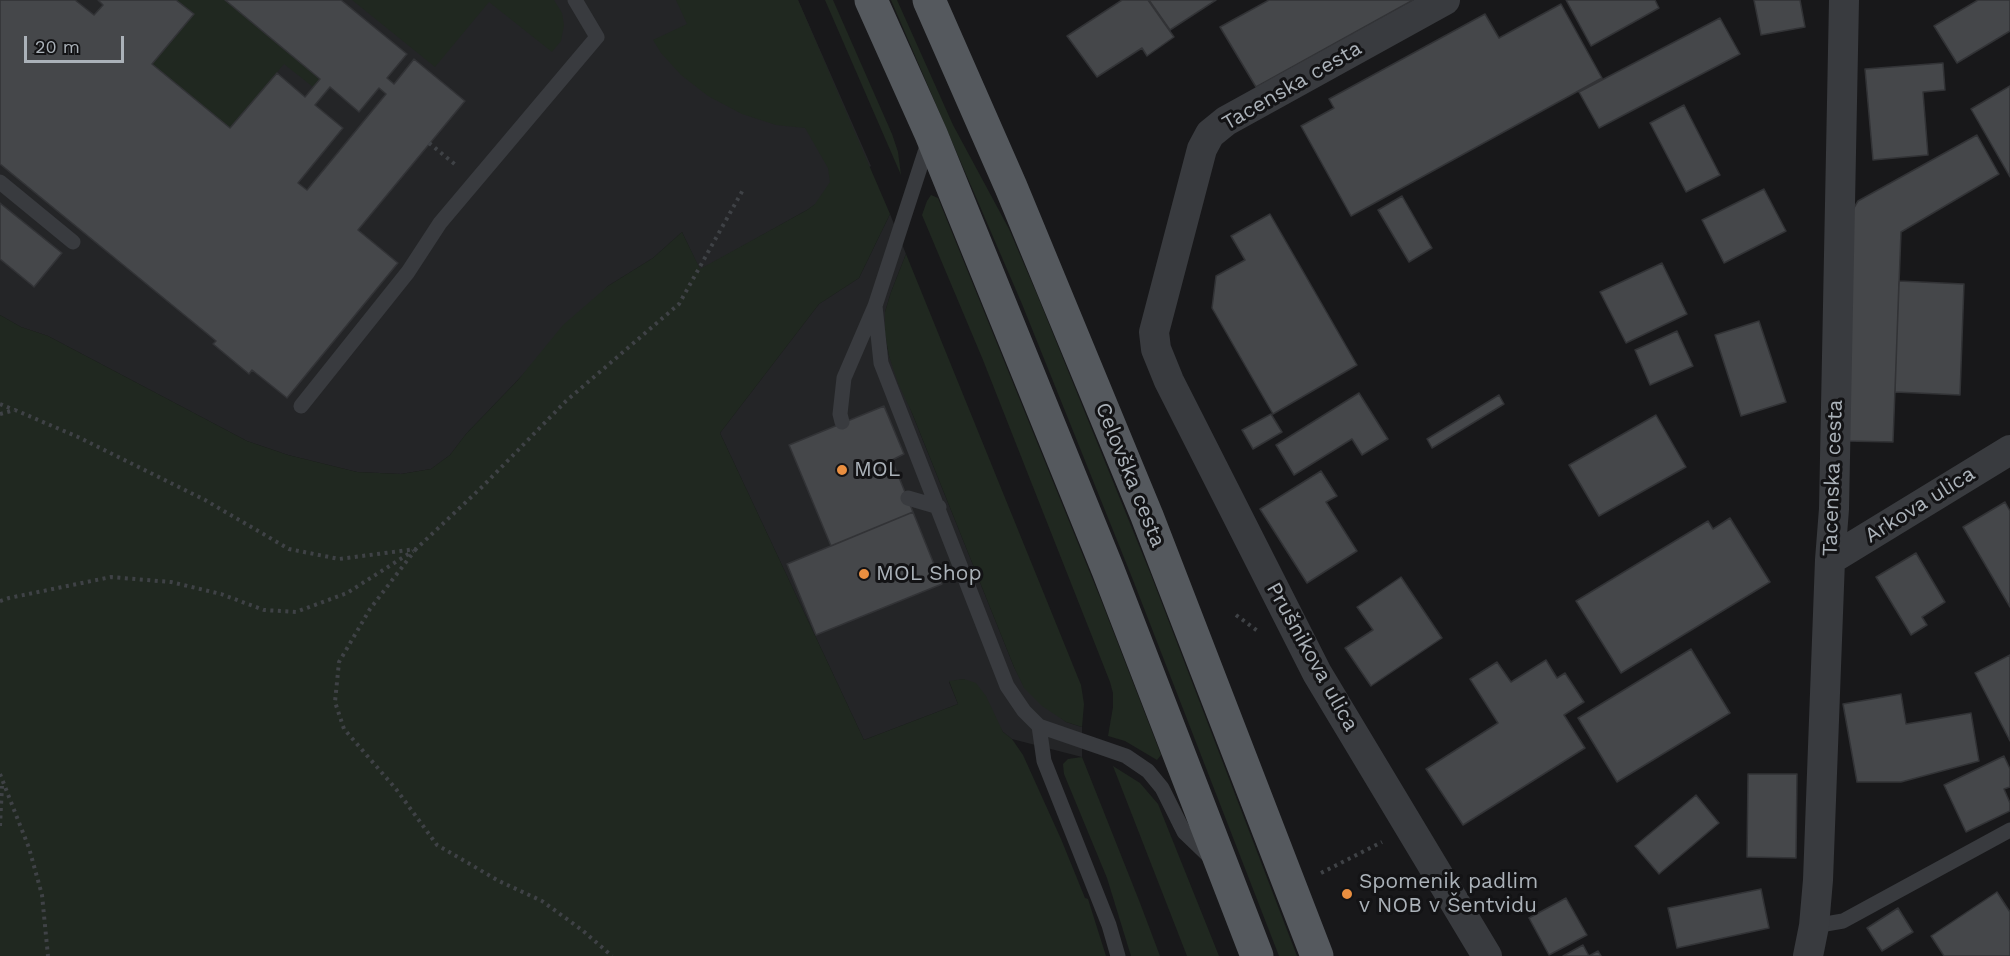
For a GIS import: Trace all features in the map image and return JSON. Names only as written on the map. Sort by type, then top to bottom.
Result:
[{"type":"main road","points":[[871,0],[931,134],[1108,570],[1257,956]]},
{"type":"main road","name":"Celovška cesta","points":[[929,0],[1011,187],[1147,516],[1317,956]]},
{"type":"street","name":"Tacenska cesta","points":[[1156,349],[1154,332],[1156,319],[1202,149],[1210,134],[1226,121],[1445,0]]},
{"type":"street","name":"Tacenska cesta","points":[[1808,956],[1814,926],[1818,880],[1834,509],[1845,0]]},
{"type":"street","name":"Prušnikova ulica","points":[[1156,349],[1179,401],[1317,673],[1487,956]]},
{"type":"street","name":"Arkova ulica","points":[[1830,561],[2010,450]]},
{"type":"lane","points":[[301,406],[408,272],[440,223],[597,37],[575,0]]},
{"type":"lane","points":[[842,422],[840,414],[844,378],[875,306],[931,134]]},
{"type":"lane","points":[[0,182],[73,242]]},
{"type":"lane","points":[[875,306],[881,363],[1007,686],[1024,711],[1039,726],[1126,756],[1148,771],[1162,788],[1184,832],[1224,870]]},
{"type":"lane","points":[[908,498],[939,507]]},
{"type":"lane","points":[[1039,726],[1044,761],[1109,926],[1118,956]]},
{"type":"lane","points":[[1814,926],[1843,921],[2010,830]]},
{"type":"path","points":[[429,143],[476,181]]},
{"type":"path","points":[[612,956],[582,930],[542,901],[499,881],[437,845],[385,775],[344,729],[335,702],[339,662],[370,609],[416,549],[483,486],[566,401],[679,304],[744,188]]},
{"type":"path","points":[[0,404],[78,437],[205,500],[289,549],[339,559],[416,549]]},
{"type":"path","points":[[0,414],[15,410]]},
{"type":"path","points":[[0,601],[111,577],[171,582],[221,594],[264,610],[296,612],[347,594],[416,549]]},
{"type":"path","points":[[0,774],[29,848],[42,895],[48,956]]},
{"type":"path","points":[[0,826],[2,782]]},
{"type":"path","points":[[1322,873],[1410,827]]},
{"type":"shaded area","points":[[0,0],[798,0],[871,166],[807,210],[700,270],[682,232],[653,258],[608,286],[466,434],[450,455],[431,469],[401,474],[357,472],[288,455],[247,441],[48,336],[21,327],[0,315]]},
{"type":"shaded area","points":[[176,0],[225,0],[320,79],[313,87],[284,64],[230,128],[152,64]]},
{"type":"shaded area","points":[[352,0],[554,0],[562,13],[564,25],[561,41],[552,52],[489,2],[435,67]]},
{"type":"shaded area","points":[[676,0],[798,0],[890,214],[859,278],[819,304],[720,433],[864,740],[958,704],[949,681],[964,679],[976,683],[986,696],[1003,732],[1012,739],[1023,755],[1085,898],[1088,899],[1106,956],[0,956],[0,315],[21,327],[48,336],[247,441],[288,455],[357,472],[401,474],[431,469],[450,455],[466,434],[518,380],[563,325],[608,286],[653,258],[682,232],[700,269],[807,210],[815,204],[830,182],[828,168],[805,128],[776,125],[742,114],[708,96],[681,75],[661,53],[653,40],[687,24]]},
{"type":"shaded area","points":[[825,0],[833,0],[892,134],[898,152],[901,175]]},
{"type":"shaded area","points":[[891,0],[897,0],[953,125],[1009,229],[1038,297],[1151,575],[1297,956],[1279,956],[1133,580],[1022,304]]},
{"type":"shaded area","points":[[931,195],[938,198],[1101,600],[1161,755],[1157,760],[1125,741],[1108,736],[1113,707],[1110,682],[983,360],[922,215]]},
{"type":"shaded area","points":[[890,214],[906,254],[885,312],[885,334],[889,356],[1014,667],[1025,688],[1066,722],[1082,727],[1082,757],[1012,739],[1003,732],[964,679],[949,682],[958,704],[864,740],[720,433],[819,304],[859,278]]},
{"type":"shaded area","points":[[906,254],[1081,685],[1084,704],[1082,727],[1066,722],[1042,706],[1024,688],[898,383],[889,356],[885,334],[885,312]]},
{"type":"shaded area","points":[[1082,757],[1160,956],[1131,956],[1107,878],[1064,774],[1063,764],[1068,759]]},
{"type":"shaded area","points":[[1113,766],[1140,783],[1158,804],[1219,956],[1187,956]]},
{"type":"building","points":[[0,0],[75,0],[94,15],[103,5],[98,0],[176,0],[194,14],[152,64],[230,128],[277,73],[305,97],[320,79],[225,0],[341,0],[407,54],[387,78],[394,84],[414,59],[465,101],[358,230],[398,263],[287,398],[252,370],[249,374],[213,344],[216,341],[0,164]],"holes":[[[330,87],[359,112],[379,88],[386,94],[307,190],[298,183],[343,128],[315,105]]]},
{"type":"building","points":[[1122,0],[1148,0],[1174,37],[1147,56],[1142,48],[1097,77],[1067,36]]},
{"type":"building","points":[[1149,0],[1216,0],[1170,30]]},
{"type":"building","points":[[1269,0],[1413,0],[1256,87],[1220,27]]},
{"type":"building","points":[[1566,0],[1655,0],[1659,8],[1591,46]]},
{"type":"building","points":[[1754,0],[1800,0],[1805,27],[1761,35]]},
{"type":"building","points":[[1978,0],[2010,0],[2010,31],[1957,63],[1934,26]]},
{"type":"building","points":[[1561,4],[1602,78],[1351,216],[1301,126],[1334,108],[1329,99],[1485,14],[1499,38]]},
{"type":"building","points":[[1720,18],[1740,54],[1599,128],[1579,92]]},
{"type":"building","points":[[1943,63],[1945,90],[1923,92],[1928,155],[1873,160],[1865,69]]},
{"type":"building","points":[[2010,86],[2010,177],[1971,109]]},
{"type":"building","points":[[1684,105],[1720,175],[1686,192],[1650,123]]},
{"type":"building","points":[[1977,135],[1999,174],[1901,232],[1893,442],[1846,441],[1852,211],[1858,201]]},
{"type":"building","points":[[1764,189],[1786,231],[1724,263],[1702,220]]},
{"type":"building","points":[[1402,196],[1432,248],[1409,262],[1378,210]]},
{"type":"building","points":[[0,203],[62,253],[34,287],[0,259]]},
{"type":"building","points":[[1270,214],[1357,365],[1273,414],[1212,308],[1216,276],[1245,260],[1231,236]]},
{"type":"building","points":[[1662,263],[1687,314],[1626,343],[1600,292]]},
{"type":"building","points":[[1899,281],[1964,284],[1960,395],[1895,392]]},
{"type":"building","points":[[1759,321],[1786,402],[1741,416],[1715,335]]},
{"type":"building","points":[[1677,331],[1693,366],[1650,385],[1635,350]]},
{"type":"building","points":[[1359,393],[1388,439],[1362,455],[1352,439],[1294,475],[1276,445]]},
{"type":"building","points":[[1499,395],[1504,404],[1432,448],[1427,439]]},
{"type":"building","points":[[884,406],[904,454],[892,460],[913,512],[831,546],[789,445]]},
{"type":"building","points":[[1271,414],[1282,432],[1253,449],[1242,430]]},
{"type":"building","points":[[1656,415],[1686,467],[1599,516],[1569,465]]},
{"type":"building","points":[[1321,471],[1337,496],[1326,502],[1357,551],[1307,583],[1260,509]]},
{"type":"building","points":[[2005,502],[2010,511],[2010,607],[1963,527]]},
{"type":"building","name":"MOL Shop","points":[[913,512],[942,584],[816,635],[787,564]]},
{"type":"building","points":[[1730,518],[1770,582],[1621,673],[1576,601],[1708,521],[1713,529]]},
{"type":"building","points":[[1916,553],[1945,602],[1922,617],[1927,625],[1911,635],[1876,577]]},
{"type":"building","points":[[1401,577],[1442,638],[1371,686],[1345,648],[1373,630],[1357,607]]},
{"type":"building","points":[[1691,649],[1730,713],[1617,782],[1578,718]]},
{"type":"building","points":[[2010,655],[2010,741],[1975,673]]},
{"type":"building","points":[[1546,660],[1557,678],[1565,673],[1584,702],[1564,715],[1585,748],[1463,825],[1426,769],[1498,723],[1470,679],[1497,662],[1511,682]]},
{"type":"building","points":[[1901,694],[1906,724],[1971,713],[1979,761],[1901,782],[1857,782],[1843,704]]},
{"type":"building","points":[[2004,756],[2010,769],[2010,787],[2004,789],[2010,803],[2010,811],[1966,832],[1944,785]]},
{"type":"building","points":[[1748,774],[1797,774],[1796,858],[1747,857]]},
{"type":"building","points":[[1696,795],[1719,823],[1659,874],[1635,846]]},
{"type":"building","points":[[1761,889],[1769,928],[1677,948],[1668,908]]},
{"type":"building","points":[[1997,892],[2010,912],[2010,956],[1944,956],[1931,936]]},
{"type":"building","points":[[1566,898],[1587,935],[1549,955],[1529,918]]},
{"type":"building","points":[[1898,908],[1913,932],[1882,951],[1867,928]]},
{"type":"building","points":[[1583,945],[1589,956],[1563,956]]},
{"type":"building","points":[[1598,951],[1601,956],[1589,956]]},
{"type":"place","name":"MOL","points":[[842,470]]},
{"type":"place","name":"MOL Shop","points":[[864,574]]},
{"type":"place","name":"Spomenik padlim v NOB v Šentvidu","points":[[1347,894]]}]
